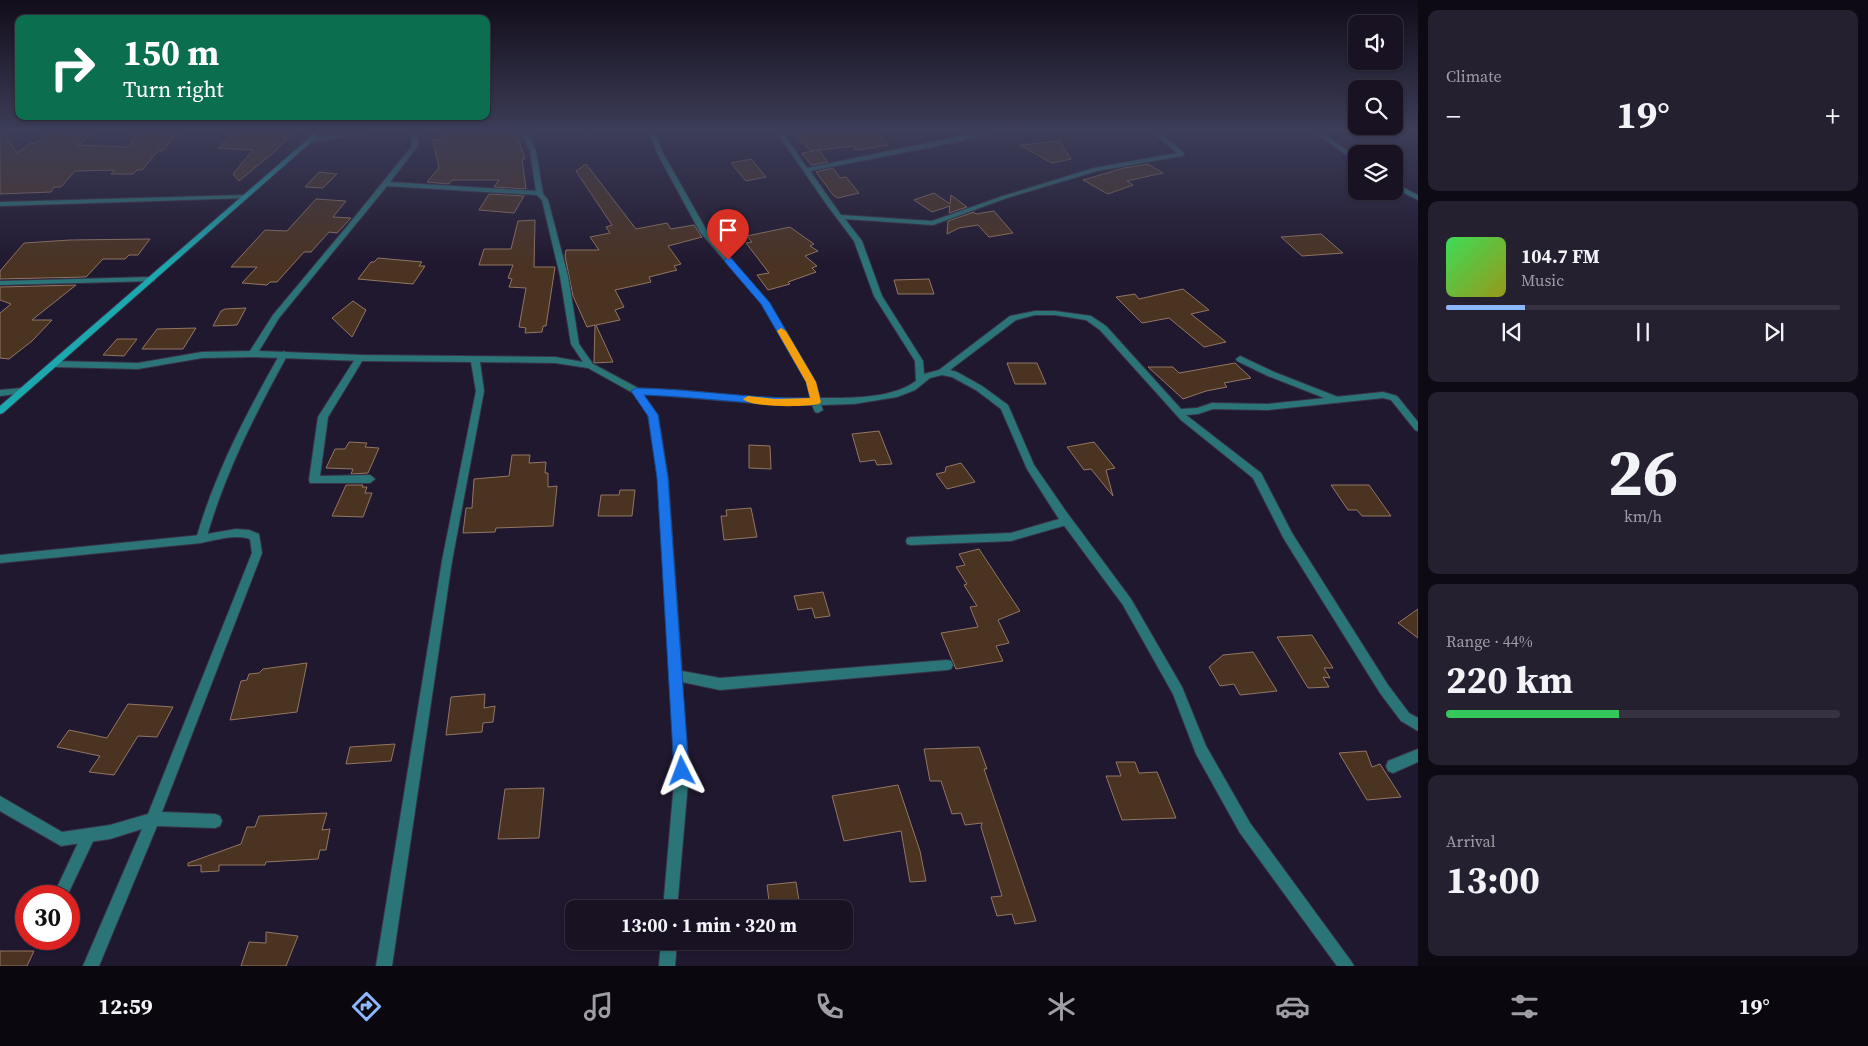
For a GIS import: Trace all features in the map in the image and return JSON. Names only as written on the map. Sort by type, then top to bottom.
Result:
[{"type":"street","points":[[0,411],[270,175]]},
{"type":"street","points":[[253,354],[276,317],[393,175]]},
{"type":"street","points":[[537,175],[540,194],[545,200],[564,276],[576,344],[590,366]]},
{"type":"street","points":[[673,175],[704,232],[765,303],[811,382],[817,406]]},
{"type":"street","points":[[809,175],[858,241],[878,296],[919,361],[920,382]]},
{"type":"street","points":[[839,217],[933,223],[1005,197],[1076,175]]},
{"type":"street","points":[[386,184],[540,194]]},
{"type":"street","points":[[1403,190],[1418,198]]},
{"type":"street","points":[[0,204],[245,197]]},
{"type":"street","points":[[0,283],[151,279]]},
{"type":"street","points":[[636,391],[679,392],[817,406],[854,401],[897,394],[912,388],[927,376],[942,372],[1014,318],[1035,313],[1064,314],[1088,318],[1103,328],[1178,412],[1257,476],[1288,536],[1384,688],[1405,717],[1418,725]]},
{"type":"street","points":[[54,364],[138,366],[202,355],[253,354],[360,358],[555,360],[590,366],[636,391],[653,415],[663,478],[682,771],[671,900]]},
{"type":"street","points":[[201,539],[207,513],[237,439],[284,354]]},
{"type":"street","points":[[360,358],[322,417],[314,480],[370,479]]},
{"type":"street","points":[[384,966],[448,561],[480,391],[475,359]]},
{"type":"street","points":[[1240,359],[1271,374],[1335,399]]},
{"type":"street","points":[[942,372],[954,374],[979,388],[1005,407],[1030,466],[1066,521],[1127,602],[1178,691],[1201,750],[1245,828],[1346,966]]},
{"type":"street","points":[[0,393],[22,391]]},
{"type":"street","points":[[1178,412],[1198,410],[1212,406],[1268,407],[1383,395],[1394,398],[1418,428]]},
{"type":"street","points":[[911,541],[1011,536],[1066,521]]},
{"type":"street","points":[[0,559],[248,533],[255,537],[257,553],[153,819],[91,966]]},
{"type":"street","points":[[676,675],[720,684],[947,665]]},
{"type":"street","points":[[1393,766],[1418,755]]},
{"type":"street","points":[[0,803],[62,839],[110,832],[153,819],[215,821]]},
{"type":"street","points":[[65,885],[89,835]]},
{"type":"street","points":[[667,966],[668,950]]},
{"type":"building","points":[[0,175],[71,175],[61,187],[54,187],[51,192],[0,194]]},
{"type":"building","points":[[234,175],[246,175],[239,181]]},
{"type":"building","points":[[316,175],[336,175],[323,188],[305,187]]},
{"type":"building","points":[[433,175],[524,175],[526,189],[494,187],[499,180],[452,180],[449,184],[427,182]]},
{"type":"building","points":[[579,175],[595,175],[636,229],[667,223],[671,229],[694,225],[702,237],[668,246],[681,264],[674,266],[677,270],[649,277],[651,282],[615,290],[624,307],[615,310],[620,320],[596,325],[613,362],[594,363],[595,325],[587,327],[573,296],[565,256],[566,250],[599,250],[590,237],[610,233],[606,227],[612,225]]},
{"type":"building","points":[[741,175],[764,175],[766,177],[746,181]]},
{"type":"building","points":[[818,175],[846,177],[859,193],[838,198],[834,196]]},
{"type":"building","points":[[1100,175],[1154,175],[1127,181],[1133,185],[1108,194],[1083,180]]},
{"type":"building","points":[[934,193],[950,204],[951,195],[967,207],[949,213],[950,206],[932,212],[914,200]]},
{"type":"building","points":[[489,194],[524,196],[514,213],[479,210]]},
{"type":"building","points":[[316,199],[346,201],[333,217],[351,218],[337,233],[329,232],[311,252],[304,252],[277,282],[270,282],[267,285],[242,283],[257,267],[231,267],[265,230],[287,231]]},
{"type":"building","points":[[994,211],[1013,233],[989,237],[978,225],[959,228],[947,234],[948,221],[974,212],[976,214]]},
{"type":"building","points":[[535,220],[534,267],[555,267],[546,326],[543,326],[542,332],[525,333],[526,328],[519,327],[526,288],[509,287],[512,279],[508,278],[513,265],[479,265],[484,249],[511,249],[518,221]]},
{"type":"building","points":[[790,227],[814,244],[810,246],[818,251],[805,256],[817,266],[812,268],[816,272],[788,282],[790,284],[768,290],[757,275],[769,273],[746,243],[752,242],[747,236]]},
{"type":"building","points":[[1321,234],[1343,253],[1302,256],[1281,237]]},
{"type":"building","points":[[150,239],[138,255],[129,255],[125,259],[103,259],[86,277],[0,279],[0,271],[24,243],[70,240]]},
{"type":"building","points":[[378,258],[422,262],[419,266],[425,266],[413,284],[358,279],[371,262]]},
{"type":"building","points":[[929,279],[934,294],[898,294],[894,280]]},
{"type":"building","points":[[76,285],[32,320],[52,320],[32,341],[9,359],[0,358],[0,313],[11,304],[0,300],[0,287]]},
{"type":"building","points":[[1183,289],[1209,310],[1191,314],[1226,342],[1204,347],[1169,318],[1142,323],[1116,297],[1135,294],[1139,299]]},
{"type":"building","points":[[353,301],[366,310],[352,337],[332,318]]},
{"type":"building","points":[[246,308],[237,325],[213,326],[221,311],[225,309]]},
{"type":"building","points":[[196,328],[183,349],[142,349],[157,329]]},
{"type":"building","points":[[117,339],[137,339],[124,356],[103,355]]},
{"type":"building","points":[[1007,363],[1037,363],[1046,384],[1015,384]]},
{"type":"building","points":[[1235,363],[1251,378],[1224,383],[1227,387],[1206,391],[1183,399],[1148,367],[1173,367],[1179,373]]},
{"type":"building","points":[[879,431],[892,464],[877,465],[875,460],[860,462],[852,434]]},
{"type":"building","points":[[349,442],[367,443],[365,447],[379,448],[368,473],[351,474],[353,469],[326,468],[335,449],[345,449]]},
{"type":"building","points":[[1094,442],[1115,468],[1106,470],[1113,496],[1091,469],[1084,470],[1067,447]]},
{"type":"building","points":[[749,445],[770,446],[771,469],[749,468]]},
{"type":"building","points":[[512,455],[530,455],[529,463],[546,462],[545,473],[548,473],[548,487],[557,486],[553,526],[496,528],[495,532],[463,533],[466,508],[472,508],[474,479],[509,476]]},
{"type":"building","points":[[961,463],[975,482],[947,489],[936,474],[945,472],[946,467]]},
{"type":"building","points":[[346,485],[363,485],[362,487],[367,487],[365,493],[372,493],[363,517],[332,516]]},
{"type":"building","points":[[1331,485],[1369,485],[1391,516],[1362,516],[1357,510],[1348,510]]},
{"type":"building","points":[[620,490],[635,490],[632,516],[598,516],[601,495],[619,495]]},
{"type":"building","points":[[751,508],[757,537],[724,540],[721,516],[727,516],[726,510]]},
{"type":"building","points":[[979,549],[1020,611],[998,620],[1009,643],[996,646],[1003,661],[956,669],[941,633],[978,627],[970,607],[977,606],[964,585],[967,584],[956,567],[965,565],[959,554]]},
{"type":"building","points":[[823,592],[830,616],[815,618],[812,608],[798,610],[794,596]]},
{"type":"building","points":[[1418,609],[1418,638],[1398,623]]},
{"type":"building","points":[[1312,635],[1333,668],[1324,668],[1330,678],[1323,677],[1329,687],[1308,688],[1277,637]]},
{"type":"building","points":[[1253,652],[1277,691],[1240,695],[1234,684],[1220,686],[1209,667],[1223,655]]},
{"type":"building","points":[[307,663],[297,712],[230,720],[241,681],[247,680],[249,674],[259,673],[263,669]]},
{"type":"building","points":[[485,694],[484,708],[495,706],[493,722],[483,723],[482,732],[446,735],[451,697]]},
{"type":"building","points":[[128,704],[173,707],[157,737],[138,736],[114,775],[89,772],[100,756],[57,747],[69,730],[107,738]]},
{"type":"building","points":[[395,744],[391,761],[346,764],[350,747]]},
{"type":"building","points":[[979,747],[987,769],[984,769],[1036,921],[1015,924],[1012,914],[997,916],[991,897],[1002,896],[981,827],[982,823],[965,825],[961,813],[952,814],[941,781],[930,781],[924,749]]},
{"type":"building","points":[[1366,751],[1372,767],[1380,764],[1401,797],[1367,800],[1339,753]]},
{"type":"building","points":[[1116,762],[1135,762],[1139,773],[1157,772],[1176,818],[1122,820],[1106,776],[1121,776]]},
{"type":"building","points":[[898,785],[920,851],[926,881],[910,882],[901,831],[844,841],[832,796]]},
{"type":"building","points":[[544,788],[539,838],[498,839],[505,789]]},
{"type":"building","points":[[327,813],[322,830],[330,829],[326,850],[320,850],[318,859],[266,862],[265,865],[219,865],[219,871],[201,872],[201,865],[188,866],[188,863],[241,844],[247,827],[255,827],[259,816]]},
{"type":"building","points":[[796,882],[799,900],[769,900],[767,885]]},
{"type":"building","points":[[266,932],[298,936],[286,966],[241,966],[249,942],[266,943]]},
{"type":"building","points":[[0,951],[34,951],[27,966],[0,966]]},
{"type":"slow traffic","points":[[748,399],[775,402],[816,402],[811,382],[781,331]]},
{"type":"route","points":[[682,771],[663,478],[653,415],[636,391],[679,392],[775,402],[816,402],[811,382],[765,303],[728,260]]}]
